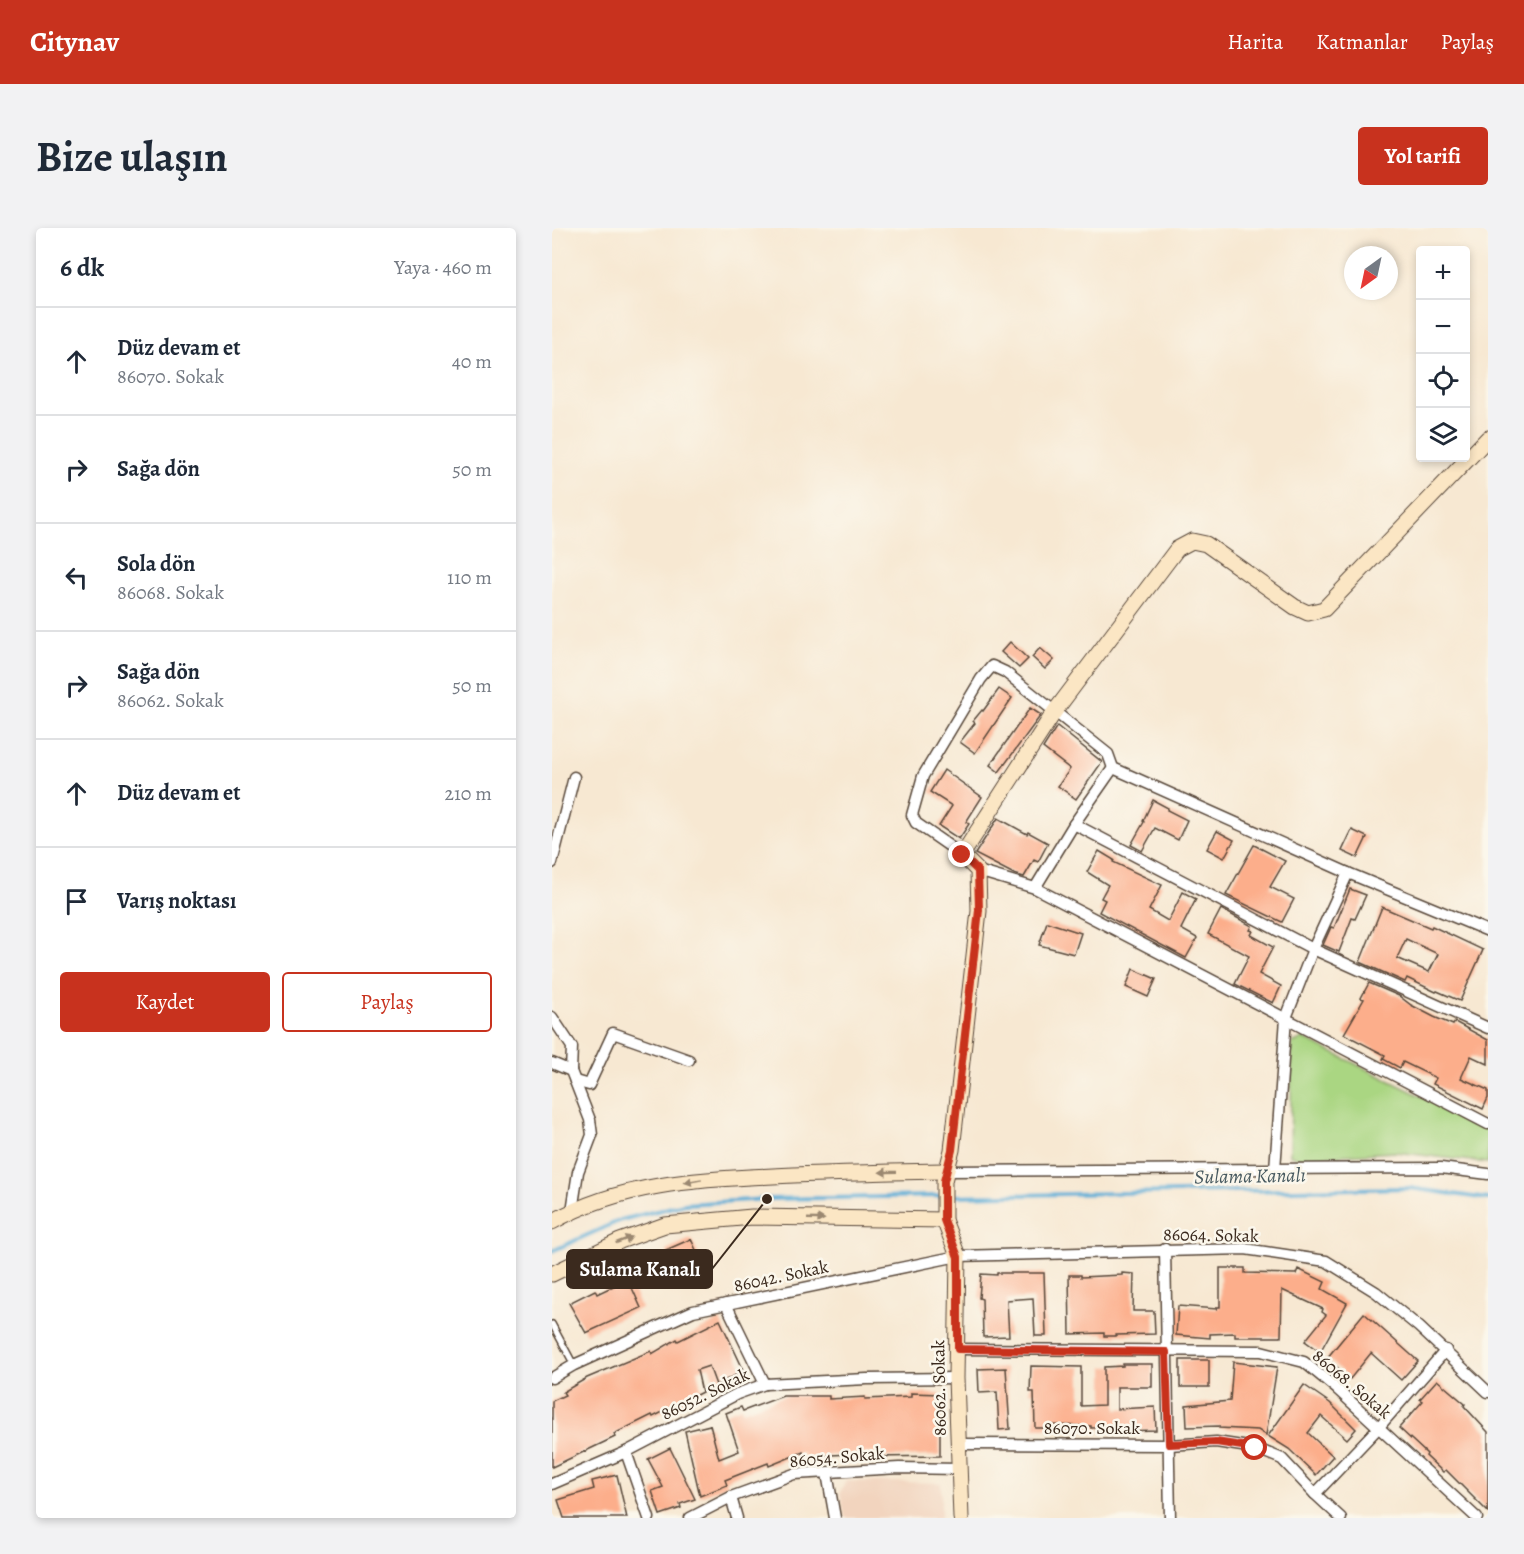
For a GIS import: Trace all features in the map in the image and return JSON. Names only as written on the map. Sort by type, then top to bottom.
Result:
[{"type":"main road","points":[[958,1257],[944,1215],[945,1176],[952,1150],[979,910],[978,871],[962,855],[1055,711],[1177,549],[1192,541],[1206,544],[1295,607],[1308,613],[1323,609],[1488,438]]},
{"type":"main road","points":[[552,1222],[572,1211],[633,1191],[704,1179],[945,1176]]},
{"type":"main road","points":[[552,1274],[620,1241],[665,1225],[753,1217],[944,1215]]},
{"type":"main road","name":"86062. Sokak","points":[[958,1257],[956,1378],[961,1518]]},
{"type":"street","points":[[962,855],[916,823],[912,815],[923,776],[981,679],[992,666],[1005,672],[1108,754],[1113,768],[1348,873],[1488,931]]},
{"type":"street","points":[[1035,888],[1074,824],[1113,768]]},
{"type":"street","points":[[552,864],[574,777]]},
{"type":"street","points":[[1074,824],[1313,949],[1488,1028]]},
{"type":"street","points":[[978,871],[1035,888],[1488,1124]]},
{"type":"street","points":[[1275,1169],[1286,1018],[1313,949],[1348,873]]},
{"type":"street","points":[[552,1017],[572,1047],[573,1076],[590,1120],[592,1135],[578,1172],[572,1211]]},
{"type":"street","points":[[552,1063],[589,1085],[613,1033],[689,1060]]},
{"type":"street","points":[[945,1176],[1441,1168],[1488,1174]]},
{"type":"street","points":[[1165,1249],[1170,1518]]},
{"type":"street","name":"86064. Sokak","points":[[958,1257],[1165,1249],[1245,1249],[1326,1261],[1376,1292],[1446,1350],[1488,1392]]},
{"type":"street","name":"86042. Sokak","points":[[552,1378],[574,1365],[693,1311],[958,1257]]},
{"type":"street","points":[[726,1304],[765,1383]]},
{"type":"street","name":"86068. Sokak","points":[[958,1349],[1261,1351],[1304,1362],[1477,1518]]},
{"type":"street","points":[[1315,1494],[1378,1428],[1446,1350]]},
{"type":"street","name":"86052. Sokak","points":[[552,1484],[626,1452],[737,1394],[765,1383],[867,1378],[956,1378]]},
{"type":"street","name":"86070. Sokak","points":[[960,1444],[1216,1442],[1255,1448],[1282,1459],[1341,1518]]},
{"type":"street","points":[[626,1452],[649,1518]]},
{"type":"street","name":"86054. Sokak","points":[[690,1518],[731,1497],[794,1474],[900,1468],[959,1469]]},
{"type":"street","points":[[827,1473],[835,1518]]},
{"type":"street","points":[[731,1497],[737,1518]]},
{"type":"lane","points":[[552,1324],[574,1365]]},
{"type":"shaded area","points":[[847,1481],[941,1483],[941,1518],[845,1518],[840,1492]]},
{"type":"green space","points":[[1303,1038],[1488,1129],[1488,1163],[1395,1152],[1299,1158],[1290,1155],[1292,1043]]},
{"type":"building","points":[[1010,642],[1028,659],[1019,668],[1001,652]]},
{"type":"building","points":[[1040,648],[1054,660],[1045,669],[1032,657]]},
{"type":"building","points":[[999,689],[1012,698],[975,753],[960,742],[975,723],[973,721]]},
{"type":"building","points":[[1030,708],[1041,715],[999,772],[990,765]]},
{"type":"building","points":[[1057,726],[1102,762],[1076,799],[1058,786],[1070,769],[1043,748]]},
{"type":"building","points":[[944,770],[982,797],[966,822],[969,824],[959,839],[939,826],[952,806],[930,792]]},
{"type":"building","points":[[1153,800],[1187,820],[1178,840],[1155,828],[1142,851],[1131,845]]},
{"type":"building","points":[[998,818],[1048,843],[1038,862],[1034,860],[1024,877],[975,854]]},
{"type":"building","points":[[1352,830],[1367,837],[1357,858],[1342,851]]},
{"type":"building","points":[[1217,831],[1234,840],[1224,858],[1207,849]]},
{"type":"building","points":[[1254,845],[1285,861],[1270,887],[1294,899],[1282,922],[1226,895]]},
{"type":"building","points":[[1099,851],[1114,860],[1113,862],[1162,885],[1149,910],[1168,921],[1183,892],[1196,899],[1181,929],[1197,938],[1186,958],[1099,912],[1105,900],[1101,898],[1108,885],[1087,872]]},
{"type":"building","points":[[1350,889],[1366,895],[1355,919],[1352,918],[1339,952],[1323,945],[1331,927],[1334,928]]},
{"type":"building","points":[[1382,907],[1431,928],[1432,926],[1483,950],[1460,1001],[1407,978],[1405,982],[1360,962]],"holes":[[[1406,939],[1438,954],[1429,972],[1397,958]]]},
{"type":"building","points":[[1221,909],[1252,926],[1251,935],[1273,947],[1259,974],[1281,986],[1273,1003],[1235,984],[1249,956],[1208,934]]},
{"type":"building","points":[[1047,922],[1081,933],[1074,954],[1039,945]]},
{"type":"building","points":[[1133,969],[1156,979],[1148,997],[1126,987]]},
{"type":"building","points":[[1369,983],[1399,996],[1434,1017],[1453,1025],[1455,1022],[1488,1040],[1488,1064],[1471,1056],[1461,1078],[1488,1090],[1488,1098],[1483,1109],[1433,1084],[1436,1078],[1403,1062],[1400,1068],[1383,1059],[1385,1055],[1344,1034],[1364,999],[1361,998]]},
{"type":"building","points":[[691,1239],[707,1274],[682,1285],[666,1250]]},
{"type":"building","points":[[1220,1268],[1245,1268],[1245,1273],[1296,1274],[1298,1269],[1325,1282],[1322,1289],[1347,1303],[1320,1352],[1305,1341],[1326,1315],[1322,1312],[1323,1309],[1282,1290],[1281,1337],[1235,1337],[1235,1333],[1210,1334],[1210,1338],[1176,1335],[1178,1306],[1217,1309],[1220,1307]]},
{"type":"building","points":[[997,1273],[1044,1273],[1046,1336],[1035,1336],[1033,1298],[1007,1300],[1009,1336],[983,1337],[982,1299],[979,1298],[981,1274],[997,1275]]},
{"type":"building","points":[[1122,1273],[1134,1274],[1133,1311],[1154,1311],[1155,1334],[1104,1336],[1104,1333],[1070,1334],[1069,1275],[1081,1275],[1081,1277],[1122,1275]]},
{"type":"building","points":[[628,1279],[641,1308],[586,1333],[569,1303],[595,1290],[597,1294]]},
{"type":"building","points":[[1364,1313],[1418,1361],[1401,1380],[1371,1353],[1350,1379],[1327,1358]]},
{"type":"building","points":[[720,1320],[744,1371],[716,1385],[709,1366],[697,1370],[702,1392],[552,1467],[552,1401],[565,1395],[563,1392],[587,1378],[651,1351],[652,1354],[677,1339],[678,1341]]},
{"type":"building","points":[[1180,1360],[1209,1360],[1209,1387],[1180,1387]]},
{"type":"building","points":[[1233,1362],[1277,1367],[1266,1435],[1258,1430],[1219,1428],[1219,1426],[1187,1427],[1186,1405],[1230,1401]]},
{"type":"building","points":[[1123,1364],[1152,1364],[1152,1387],[1117,1387],[1117,1409],[1155,1407],[1156,1430],[1123,1431],[1123,1427],[1091,1428],[1091,1426],[1047,1425],[1047,1428],[1035,1428],[1034,1392],[1030,1392],[1031,1366],[1081,1367],[1081,1406],[1104,1405],[1104,1367],[1123,1366]]},
{"type":"building","points":[[1006,1368],[1010,1429],[999,1430],[997,1392],[979,1393],[978,1369]]},
{"type":"building","points":[[1437,1380],[1465,1404],[1464,1406],[1488,1432],[1488,1512],[1446,1470],[1443,1472],[1426,1456],[1427,1454],[1399,1428],[1423,1401],[1420,1399]]},
{"type":"building","points":[[1304,1385],[1330,1403],[1356,1429],[1347,1439],[1321,1416],[1308,1433],[1333,1456],[1316,1475],[1289,1449],[1268,1436]]},
{"type":"building","points":[[911,1393],[940,1394],[940,1456],[875,1457],[875,1453],[804,1459],[803,1452],[725,1480],[727,1485],[700,1496],[685,1431],[710,1425],[719,1459],[739,1451],[726,1413],[741,1407],[743,1411],[783,1396],[829,1396],[829,1399],[865,1397],[865,1399],[911,1397]]},
{"type":"building","points":[[670,1448],[695,1499],[680,1504],[681,1508],[660,1515],[652,1491],[663,1487],[648,1459]]},
{"type":"building","points":[[617,1475],[627,1518],[564,1518],[558,1500],[594,1489],[592,1481]]},
{"type":"waterway","name":"Sulama Kanalı","points":[[949,1196],[1410,1188],[1488,1199]]},
{"type":"waterway","name":"Sulama Kanalı","points":[[552,1251],[621,1220],[684,1204],[767,1199],[941,1196]]},
{"type":"place","name":"Sulama Kanalı","points":[[767,1199]]},
{"type":"route","points":[[962,855],[978,871],[979,910],[952,1150],[944,1181],[944,1220],[958,1257],[958,1349],[1166,1352],[1169,1444],[1216,1442],[1255,1448]]}]
